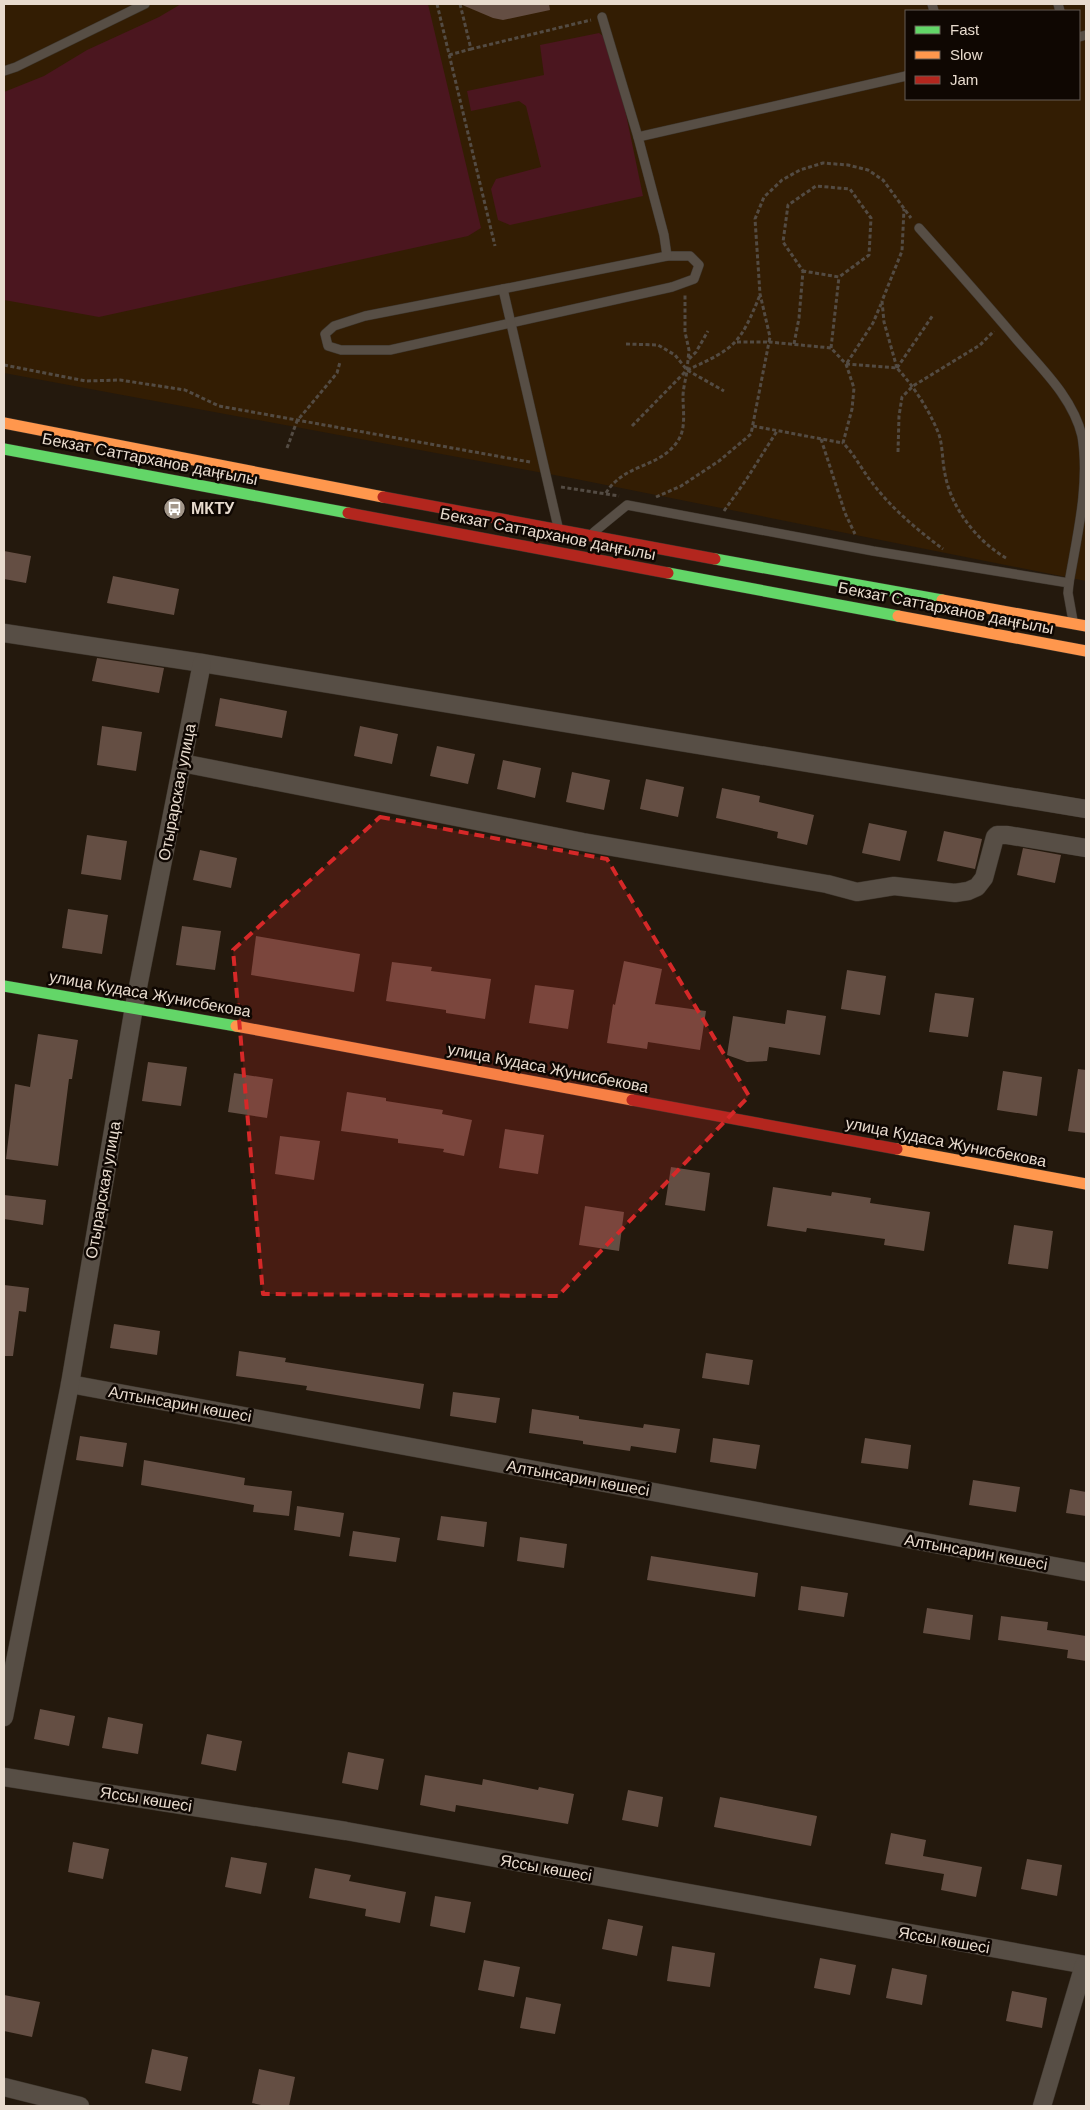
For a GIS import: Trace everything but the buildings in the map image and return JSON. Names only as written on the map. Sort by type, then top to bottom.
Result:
[{"type":"main road","name":"Бекзат Саттарханов даңғылы","points":[[4,423],[559,531],[1086,626]]},
{"type":"main road","name":"Бекзат Саттарханов даңғылы","points":[[4,448],[1086,651]]},
{"type":"main road","name":"улица Кудаса Жунисбекова","points":[[4,986],[134,1007],[1086,1184]]},
{"type":"street","points":[[4,633],[202,663],[1086,809]]},
{"type":"street","name":"Отырарская улица","points":[[4,1717],[70,1384],[134,1007],[202,663]]},
{"type":"street","points":[[182,763],[583,842],[827,884],[857,892],[894,886],[955,894],[968,891],[977,887],[984,878],[995,837],[998,835],[1086,848]]},
{"type":"street","name":"Алтынсарин көшесі","points":[[70,1384],[1086,1572]]},
{"type":"street","name":"Яссы көшесі","points":[[4,1777],[346,1831],[1085,1965]]},
{"type":"street","points":[[1042,2106],[1085,1965]]},
{"type":"street","points":[[4,2087],[80,2106]]},
{"type":"lane","points":[[4,71],[145,4]]},
{"type":"lane","points":[[602,17],[638,137],[664,235],[667,256]]},
{"type":"lane","points":[[638,137],[905,76]]},
{"type":"lane","points":[[919,228],[1057,386],[1076,416],[1086,465],[1084,497],[1068,593],[1074,624]]},
{"type":"lane","points":[[667,256],[690,256],[699,265],[694,279],[684,283],[510,325],[390,350],[341,350],[328,346],[325,334],[334,326],[366,316],[667,256]]},
{"type":"lane","points":[[503,290],[559,531]]},
{"type":"lane","points":[[588,536],[627,505],[862,549],[1069,583]]},
{"type":"path","points":[[437,4],[495,246]]},
{"type":"path","points":[[460,4],[471,49]]},
{"type":"path","points":[[449,56],[602,17]]},
{"type":"path","points":[[566,487],[623,496],[627,505],[649,500],[682,486],[719,460],[751,434],[770,336],[760,294],[755,219],[764,197],[782,180],[800,170],[823,163],[868,170],[883,180],[919,228]]},
{"type":"path","points":[[794,344],[799,318],[803,271],[782,242],[788,204],[816,186],[850,189],[872,218],[869,255],[839,276],[803,271]]},
{"type":"path","points":[[846,364],[873,323],[902,251],[904,208]]},
{"type":"path","points":[[831,348],[839,276]]},
{"type":"path","points":[[606,494],[620,476],[633,468],[652,463],[668,452],[680,438],[684,416],[683,395],[688,360],[684,283]]},
{"type":"path","points":[[632,426],[687,370],[721,355],[737,342],[760,294]]},
{"type":"path","points":[[882,301],[884,322],[897,368],[913,386],[939,434],[945,476],[956,507],[975,533],[1010,561]]},
{"type":"path","points":[[897,368],[933,315]]},
{"type":"path","points":[[898,452],[899,416],[902,397],[913,386],[949,366],[980,345],[1003,323]]},
{"type":"path","points":[[688,360],[696,352],[708,331]]},
{"type":"path","points":[[737,342],[769,342],[831,348],[846,364],[854,388],[852,409],[843,442]]},
{"type":"path","points":[[626,344],[658,345],[675,355],[687,370],[724,391]]},
{"type":"path","points":[[287,448],[298,421],[337,373],[341,359],[341,350]]},
{"type":"path","points":[[846,364],[897,368]]},
{"type":"path","points":[[4,365],[86,381],[120,380],[185,390],[219,406],[543,464]]},
{"type":"path","points":[[753,426],[843,442],[870,480],[902,516],[968,567]]},
{"type":"path","points":[[716,522],[746,480],[777,430]]},
{"type":"path","points":[[821,438],[846,513],[862,549]]},
{"type":"highlighted area","points":[[380,817],[607,859],[749,1096],[558,1296],[263,1294],[233,950]]},
{"type":"shaded area","points":[[4,4],[1086,4],[1086,581],[576,479],[4,373]]},
{"type":"shaded area","points":[[181,4],[428,4],[481,228],[468,236],[99,317],[4,300],[4,92],[44,76],[87,50],[159,17]]},
{"type":"shaded area","points":[[599,33],[611,42],[643,196],[510,225],[498,220],[491,189],[496,179],[541,167],[526,106],[519,101],[471,111],[467,91],[544,75],[540,45]]},
{"type":"traffic: fast","points":[[4,449],[348,513]]},
{"type":"traffic: fast","points":[[715,559],[942,600]]},
{"type":"traffic: fast","points":[[668,573],[898,616]]},
{"type":"traffic: fast","points":[[4,986],[236,1026]]},
{"type":"traffic: slow","points":[[4,423],[383,497]]},
{"type":"traffic: slow","points":[[942,600],[1086,626]]},
{"type":"traffic: slow","points":[[898,616],[1086,651]]},
{"type":"traffic: slow","points":[[236,1026],[632,1100]]},
{"type":"traffic: slow","points":[[897,1149],[1086,1184]]},
{"type":"traffic: jam","points":[[383,497],[715,559]]},
{"type":"traffic: jam","points":[[348,513],[668,573]]},
{"type":"traffic: jam","points":[[632,1100],[897,1149]]},
{"type":"place","name":"МКТУ","points":[[175,508]]}]
